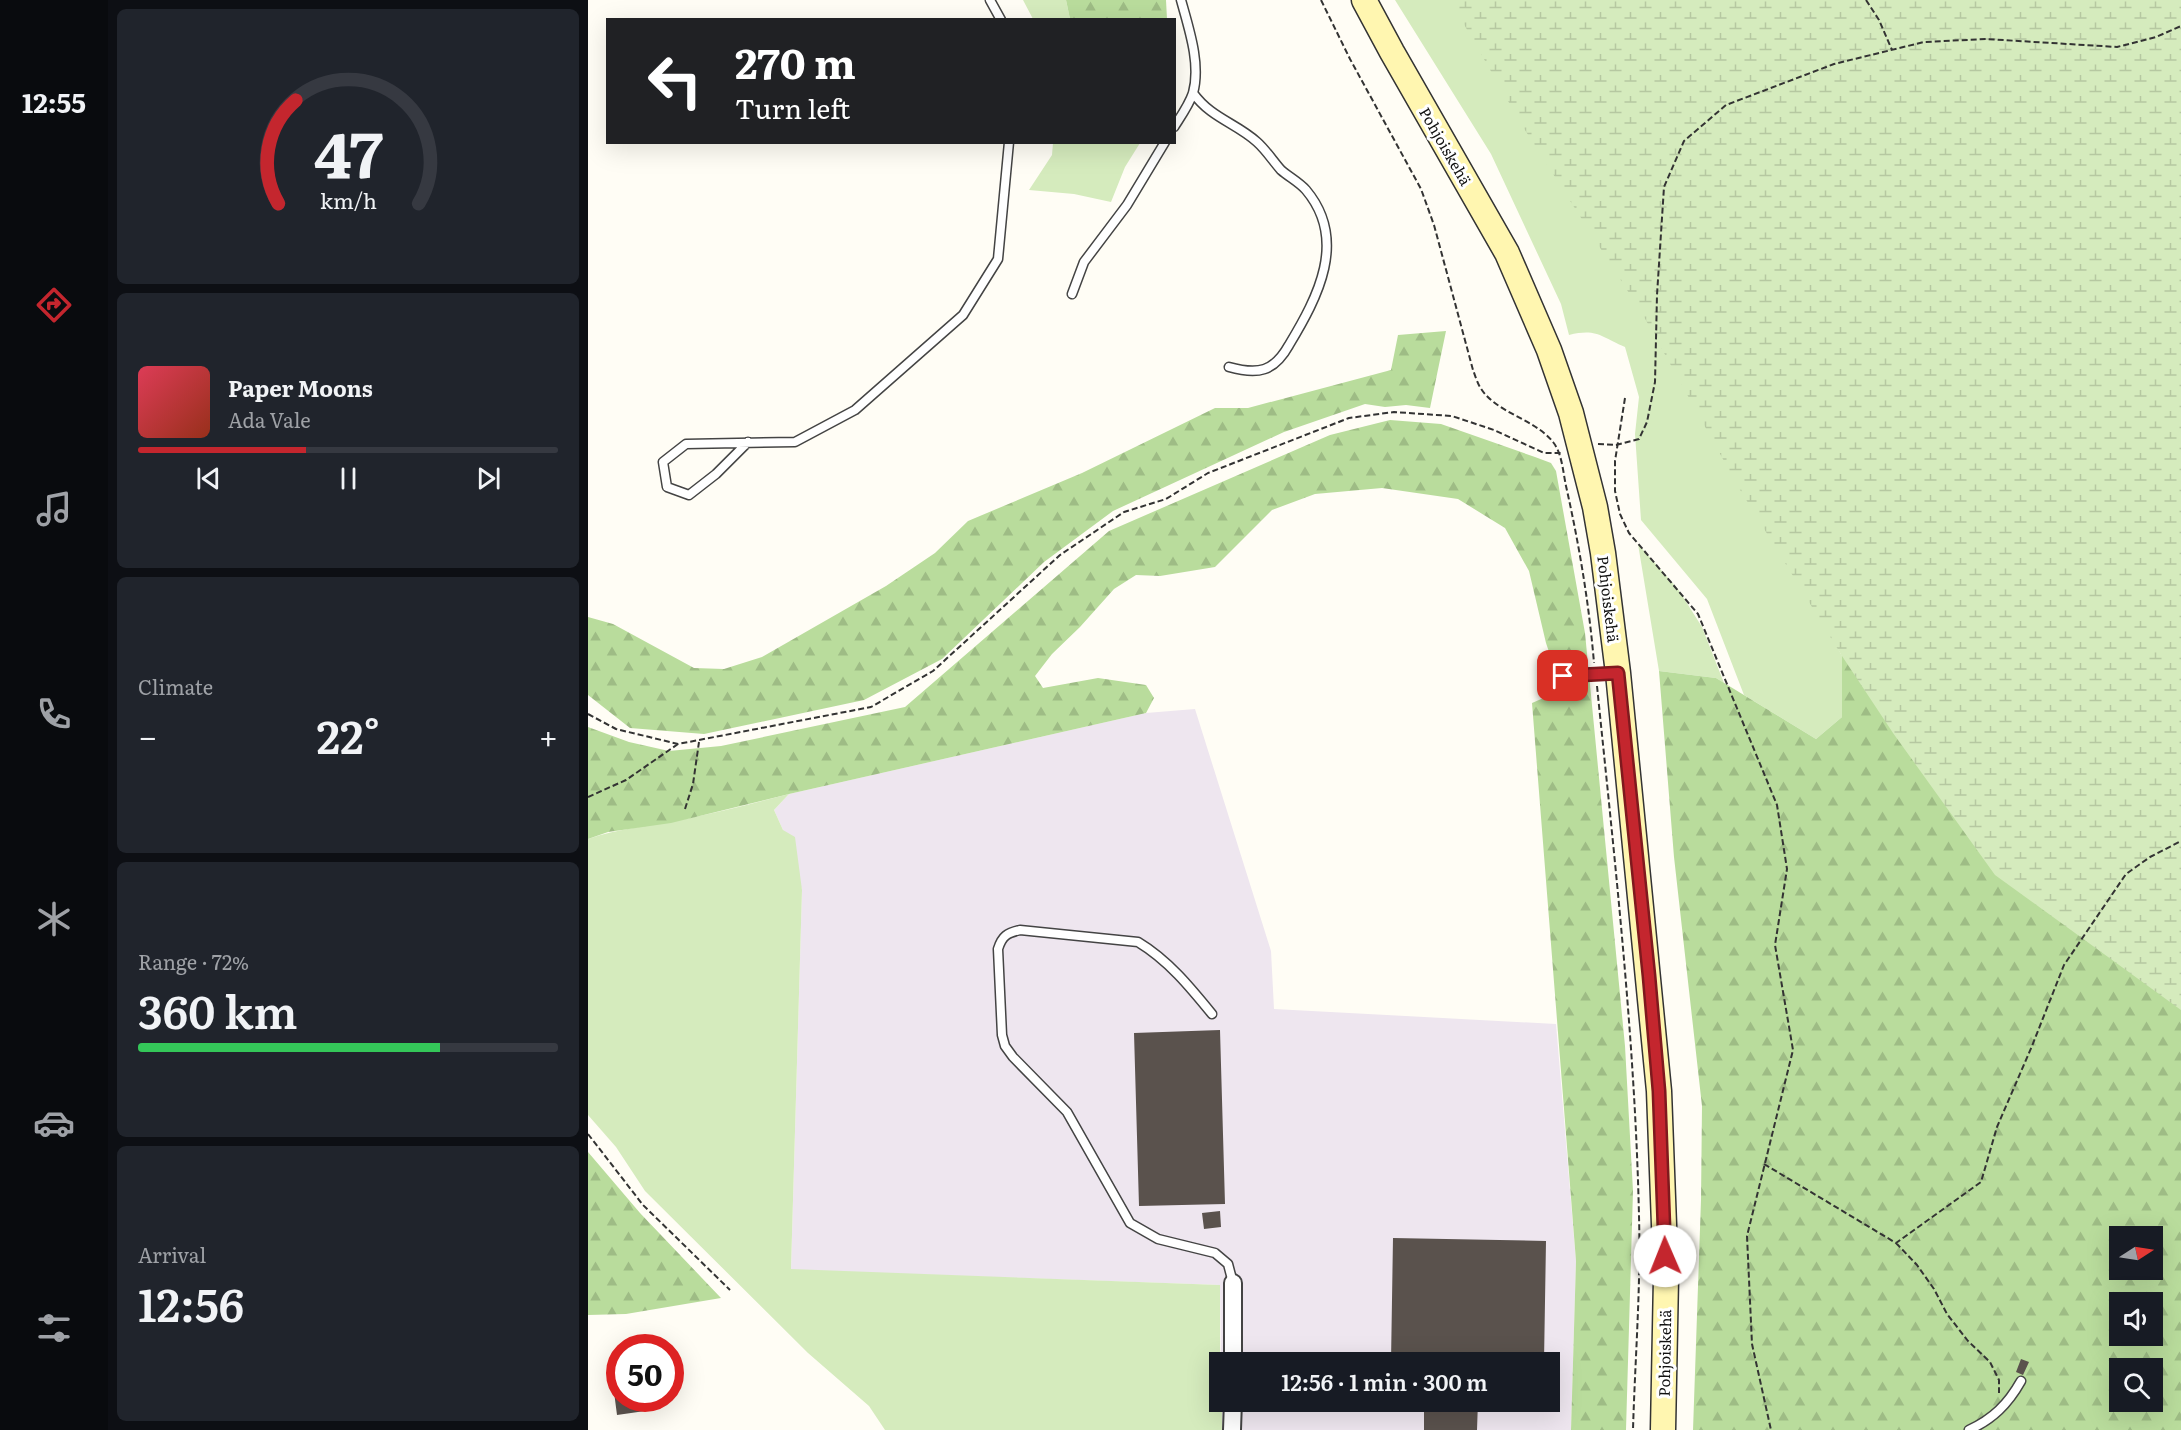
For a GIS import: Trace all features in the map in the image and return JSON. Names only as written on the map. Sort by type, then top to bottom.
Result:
[{"type":"main road","name":"Pohjoiskehä","points":[[1364,0],[1507,253],[1549,350],[1571,413],[1595,507],[1603,553],[1607,674],[1649,976],[1659,1091],[1666,1278],[1663,1430]]},
{"type":"street","points":[[1233,1283],[1233,1352]]},
{"type":"street","points":[[1232,1430],[1233,1412]]},
{"type":"lane","points":[[990,0],[1000,18]]},
{"type":"lane","points":[[1176,123],[1193,93],[1194,58],[1181,0]]},
{"type":"lane","points":[[1193,93],[1201,106],[1257,142],[1281,169],[1306,189],[1323,217],[1328,248],[1323,275],[1299,329],[1281,359],[1263,371],[1247,372],[1229,367]]},
{"type":"lane","points":[[748,442],[716,474],[689,495],[667,487],[663,462],[686,444],[748,442],[795,442],[855,410],[963,315],[998,259],[1009,144]]},
{"type":"lane","points":[[1072,294],[1084,261],[1127,205],[1164,144]]},
{"type":"lane","points":[[1547,678],[1607,674]]},
{"type":"lane","points":[[1212,1014],[1187,983],[1151,950],[1138,942],[1020,930],[1008,933],[1001,939],[999,971],[1002,1035],[1005,1046],[1023,1069],[1067,1112],[1130,1223],[1158,1239],[1215,1253],[1228,1264],[1233,1283]]},
{"type":"lane","points":[[1969,1430],[1983,1424],[2009,1401],[2021,1382]]},
{"type":"path","points":[[1321,0],[1350,59],[1421,189],[1434,225],[1473,370],[1480,387],[1492,400],[1542,432],[1553,442],[1559,454],[1575,525],[1590,622],[1607,674],[1635,1100],[1639,1219],[1633,1430]]},
{"type":"path","points":[[1866,0],[1880,20],[1892,50]]},
{"type":"path","points":[[1616,445],[1639,439],[1647,422],[1655,382],[1657,295],[1664,187],[1684,141],[1726,105],[1834,64],[1923,42],[1986,39],[2117,47],[2156,37],[2181,26]]},
{"type":"path","points":[[1625,398],[1616,445],[1615,491],[1620,514],[1629,533],[1698,614],[1777,805],[1787,869],[1775,945],[1793,1050],[1747,1236],[1752,1344],[1771,1430]]},
{"type":"path","points":[[588,797],[626,780],[678,744],[871,707],[933,671],[1060,555],[1124,512],[1166,499],[1208,472],[1349,418],[1394,412],[1452,416],[1494,430],[1544,453],[1559,454]]},
{"type":"path","points":[[588,714],[616,729],[678,744]]},
{"type":"path","points":[[684,809],[693,784],[699,740]]},
{"type":"path","points":[[1896,1243],[1981,1182],[1997,1126],[2064,965],[2126,874],[2150,856],[2181,841]]},
{"type":"path","points":[[588,1134],[643,1204],[730,1290]]},
{"type":"path","points":[[1764,1164],[1896,1243],[1917,1265],[1934,1289],[1947,1314],[1968,1341],[1990,1362],[1999,1380],[1999,1410]]},
{"type":"shaded area","points":[[1195,709],[1271,951],[1274,1009],[1556,1024],[1576,1261],[1571,1430],[1222,1430],[1222,1412],[1560,1412],[1560,1352],[1221,1352],[1220,1285],[791,1270],[802,890],[783,830],[774,810],[789,794],[1146,713]]},
{"type":"green space","points":[[1023,0],[1066,0],[1070,18],[1032,18]]},
{"type":"green space","points":[[1066,0],[1166,0],[1167,18],[1070,18]]},
{"type":"green space","points":[[1395,0],[1486,0],[1842,656],[1842,717],[1816,739],[1744,695],[1707,599],[1641,520],[1635,434],[1639,397],[1625,347],[1593,333],[1569,335],[1561,304],[1491,154]]},
{"type":"green space","points":[[1450,0],[2181,0],[2181,1010],[1995,875],[1893,733],[1842,656],[1739,488],[1643,315],[1523,127]]},
{"type":"green space","points":[[2181,0],[2181,1430],[1693,1430],[1702,1106],[1674,857],[1659,671],[1716,678],[1816,739],[1842,717],[1842,656],[1799,547]]},
{"type":"green space","points":[[1053,144],[1139,144],[1125,167],[1111,202],[1074,194],[1029,190],[1052,155]]},
{"type":"green space","points":[[1446,331],[1430,408],[1365,404],[1284,432],[1113,511],[1044,562],[942,659],[864,700],[704,734],[630,728],[588,695],[588,617],[613,624],[694,668],[724,669],[762,657],[886,586],[935,553],[968,521],[1082,473],[1215,408],[1248,408],[1391,370],[1398,335]]},
{"type":"green space","points":[[1390,420],[1441,424],[1551,463],[1556,471],[1585,633],[1625,1046],[1633,1191],[1626,1430],[1571,1430],[1576,1261],[1532,703],[1562,690],[1546,643],[1529,571],[1505,528],[1458,499],[1382,488],[1315,494],[1272,510],[1215,567],[1160,576],[1136,575],[1114,589],[1052,654],[1035,676],[1043,688],[1098,678],[1146,685],[1154,698],[1146,713],[671,823],[608,832],[588,839],[588,727],[629,742],[669,751],[721,746],[905,707],[1109,531],[1330,435]]},
{"type":"green space","points":[[1638,544],[1678,589],[1702,627],[1724,683],[1716,678],[1659,671]]},
{"type":"green space","points":[[789,794],[774,810],[783,830],[795,837],[802,890],[791,1269],[1220,1285],[1220,1352],[1209,1352],[1209,1412],[1222,1412],[1222,1430],[885,1430],[869,1406],[808,1353],[645,1191],[616,1147],[588,1115],[588,839]]},
{"type":"green space","points":[[588,1152],[640,1213],[721,1298],[626,1314],[588,1315]]},
{"type":"building","points":[[1220,1030],[1225,1204],[1139,1206],[1134,1033]]},
{"type":"building","points":[[1220,1211],[1221,1227],[1204,1229],[1202,1213]]},
{"type":"building","points":[[1393,1238],[1546,1241],[1544,1352],[1391,1352]]},
{"type":"building","points":[[2021,1359],[2029,1362],[2023,1375],[2016,1372]]},
{"type":"building","points":[[617,1412],[638,1412],[617,1415]]},
{"type":"building","points":[[1424,1412],[1478,1412],[1477,1430],[1424,1430]]},
{"type":"route","points":[[1563,676],[1618,673],[1659,1091],[1665,1256]]}]
